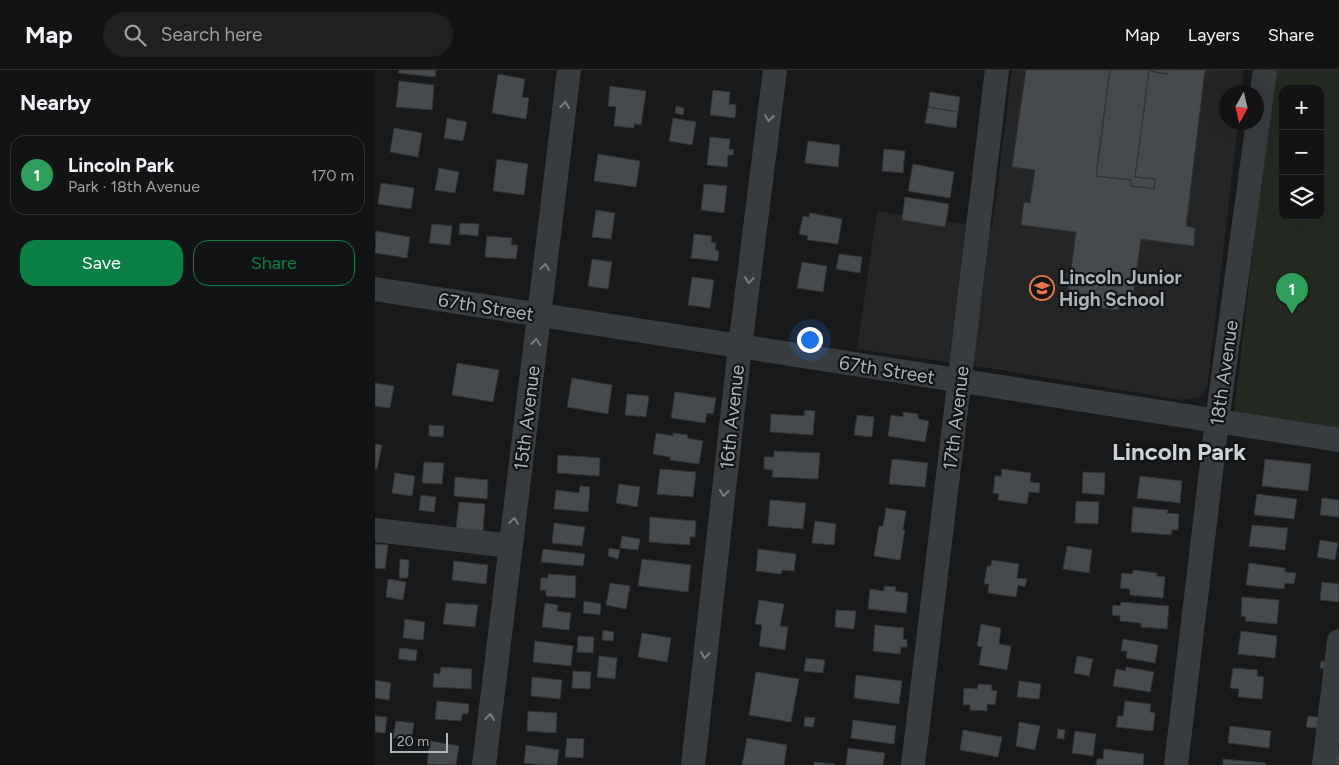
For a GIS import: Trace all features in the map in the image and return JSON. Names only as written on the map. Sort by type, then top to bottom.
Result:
[{"type":"street","name":"15th Avenue","points":[[484,765],[569,70]]},
{"type":"street","name":"16th Avenue","points":[[693,765],[740,347],[775,70]]},
{"type":"street","name":"17th Avenue","points":[[913,765],[997,70]]},
{"type":"street","name":"18th Avenue","points":[[1176,765],[1217,421],[1265,70]]},
{"type":"street","name":"67th Street","points":[[375,289],[1339,440]]},
{"type":"street","points":[[375,530],[511,546]]},
{"type":"street","points":[[1324,765],[1339,641]]},
{"type":"shaded area","name":"Lincoln Junior High School","points":[[1012,70],[1244,70],[1243,85],[1219,85],[1219,130],[1237,130],[1208,382],[1204,394],[1198,398],[1182,400],[989,368],[857,349],[877,211],[992,228]]},
{"type":"shaded area","name":"Lincoln Park","points":[[1274,70],[1339,70],[1339,428],[1234,412]]},
{"type":"building","points":[[399,70],[436,70],[435,77],[398,73]]},
{"type":"building","name":"Lincoln Junior High School","points":[[1026,70],[1110,70],[1096,176],[1131,180],[1131,186],[1154,189],[1155,179],[1135,177],[1149,71],[1168,74],[1168,70],[1205,70],[1186,226],[1195,228],[1194,246],[1141,239],[1132,302],[1119,300],[1118,310],[1080,305],[1082,294],[1068,292],[1076,232],[1021,225],[1024,202],[1030,203],[1035,170],[1012,167]]},
{"type":"building","points":[[1110,70],[1168,70],[1168,74],[1149,71],[1135,177],[1155,179],[1154,189],[1131,186],[1131,180],[1096,176]]},
{"type":"building","points":[[498,74],[525,79],[522,97],[529,98],[526,119],[492,113]]},
{"type":"building","points":[[399,81],[434,85],[432,110],[396,107]]},
{"type":"building","points":[[610,86],[646,91],[641,125],[634,124],[634,128],[614,126],[616,107],[608,106]]},
{"type":"building","points":[[713,90],[730,92],[729,104],[736,105],[735,118],[710,115]]},
{"type":"building","points":[[930,92],[960,97],[958,112],[928,107]]},
{"type":"building","points":[[676,106],[684,108],[683,115],[675,113]]},
{"type":"building","points":[[928,107],[958,112],[956,128],[925,123]]},
{"type":"building","points":[[447,118],[467,122],[463,141],[444,138]]},
{"type":"building","points":[[673,118],[696,122],[692,145],[669,141]]},
{"type":"building","points":[[394,128],[422,133],[418,157],[390,152]]},
{"type":"building","points":[[710,137],[730,139],[729,149],[734,150],[733,155],[728,155],[727,167],[707,165]]},
{"type":"building","points":[[808,141],[840,145],[838,167],[805,163]]},
{"type":"building","points":[[884,149],[905,151],[903,173],[882,171]]},
{"type":"building","points":[[598,154],[640,161],[636,187],[594,181]]},
{"type":"building","points":[[497,159],[528,164],[524,195],[493,191]]},
{"type":"building","points":[[913,164],[954,172],[950,198],[908,191]]},
{"type":"building","points":[[439,168],[459,172],[455,193],[435,190]]},
{"type":"building","points":[[381,183],[414,188],[411,209],[378,204]]},
{"type":"building","points":[[704,184],[727,186],[724,213],[701,210]]},
{"type":"building","points":[[905,197],[949,204],[945,227],[902,220]]},
{"type":"building","points":[[596,210],[615,213],[611,239],[592,237]]},
{"type":"building","points":[[810,213],[842,219],[838,244],[807,240],[808,236],[799,234],[803,216],[809,217]]},
{"type":"building","points":[[460,223],[479,224],[478,236],[459,234]]},
{"type":"building","points":[[432,224],[452,226],[450,245],[429,243]]},
{"type":"building","points":[[376,231],[410,237],[407,258],[375,253]]},
{"type":"building","points":[[694,234],[712,236],[711,242],[716,243],[715,250],[719,251],[718,261],[691,258]]},
{"type":"building","points":[[487,236],[512,238],[511,245],[518,245],[516,259],[485,257]]},
{"type":"building","points":[[839,254],[862,257],[860,273],[836,269]]},
{"type":"building","points":[[592,259],[612,262],[608,289],[588,286]]},
{"type":"building","points":[[802,262],[827,266],[823,292],[797,288]]},
{"type":"building","points":[[692,277],[714,280],[710,308],[688,305]]},
{"type":"building","points":[[457,363],[499,370],[493,402],[452,395]]},
{"type":"building","points":[[572,378],[612,385],[608,414],[567,407]]},
{"type":"building","points":[[375,383],[394,386],[390,408],[375,406]]},
{"type":"building","points":[[675,392],[716,398],[713,414],[707,413],[705,423],[671,418]]},
{"type":"building","points":[[627,394],[649,396],[646,417],[625,415]]},
{"type":"building","points":[[805,410],[815,411],[813,435],[770,432],[771,414],[804,416]]},
{"type":"building","points":[[903,412],[918,414],[918,419],[929,421],[925,442],[888,436],[891,415],[903,417]]},
{"type":"building","points":[[857,415],[874,417],[872,437],[854,435]]},
{"type":"building","points":[[429,425],[444,426],[443,437],[429,436]]},
{"type":"building","points":[[656,433],[673,436],[673,433],[688,435],[687,438],[703,441],[699,464],[670,460],[670,457],[653,454]]},
{"type":"building","points":[[375,444],[382,445],[377,469],[375,469]]},
{"type":"building","points":[[774,451],[820,453],[818,479],[772,477],[773,470],[764,469],[764,457],[774,457]]},
{"type":"building","points":[[558,455],[600,458],[599,476],[557,473]]},
{"type":"building","points":[[892,459],[928,463],[925,487],[889,484]]},
{"type":"building","points":[[1265,459],[1311,464],[1308,491],[1262,486]]},
{"type":"building","points":[[424,462],[444,463],[442,484],[422,483]]},
{"type":"building","points":[[660,469],[696,472],[693,497],[657,494]]},
{"type":"building","points":[[1002,469],[1031,473],[1030,482],[1040,483],[1039,493],[1029,492],[1027,504],[998,500],[999,494],[993,493],[995,476],[1001,476]]},
{"type":"building","points":[[1083,472],[1105,473],[1104,495],[1082,493]]},
{"type":"building","points":[[395,473],[415,476],[412,496],[392,493]]},
{"type":"building","points":[[1140,476],[1182,481],[1180,503],[1137,498]]},
{"type":"building","points":[[455,477],[488,480],[487,499],[454,496]]},
{"type":"building","points":[[619,484],[640,487],[637,507],[616,503]]},
{"type":"building","points":[[580,486],[590,487],[588,512],[554,509],[556,490],[579,493]]},
{"type":"building","points":[[1257,494],[1297,499],[1294,519],[1254,515]]},
{"type":"building","points":[[421,495],[436,497],[434,512],[419,510]]},
{"type":"building","points":[[1322,498],[1339,500],[1339,517],[1320,515]]},
{"type":"building","points":[[770,500],[806,503],[803,529],[768,526]]},
{"type":"building","points":[[1076,501],[1099,502],[1098,524],[1075,523]]},
{"type":"building","points":[[459,502],[485,504],[483,531],[456,529]]},
{"type":"building","points":[[1133,507],[1168,510],[1167,513],[1179,514],[1178,530],[1172,530],[1171,535],[1131,532]]},
{"type":"building","points":[[886,508],[906,511],[900,560],[874,556],[879,526],[883,526]]},
{"type":"building","points":[[650,517],[696,521],[695,537],[690,537],[690,545],[649,542]]},
{"type":"building","points":[[815,521],[836,524],[834,545],[812,543]]},
{"type":"building","points":[[554,523],[585,527],[582,546],[552,543]]},
{"type":"building","points":[[1252,525],[1288,528],[1285,550],[1249,546]]},
{"type":"building","points":[[622,536],[640,539],[638,550],[620,548]]},
{"type":"building","points":[[1320,540],[1338,543],[1335,560],[1317,557]]},
{"type":"building","points":[[375,544],[388,545],[385,569],[375,568]]},
{"type":"building","points":[[1067,546],[1092,550],[1089,573],[1063,569]]},
{"type":"building","points":[[609,548],[620,550],[618,559],[608,556]]},
{"type":"building","points":[[543,549],[585,554],[583,566],[541,562]]},
{"type":"building","points":[[758,549],[796,554],[794,571],[782,570],[781,574],[756,571]]},
{"type":"building","points":[[400,559],[409,560],[408,578],[399,578]]},
{"type":"building","points":[[642,559],[691,565],[688,592],[638,586]]},
{"type":"building","points":[[992,560],[1019,564],[1017,578],[1027,579],[1025,587],[1018,585],[1016,597],[988,593],[989,584],[984,584],[987,566],[991,566]]},
{"type":"building","points":[[454,561],[488,565],[486,584],[452,580]]},
{"type":"building","points":[[1249,563],[1285,568],[1285,572],[1296,573],[1294,584],[1285,583],[1284,589],[1246,585]]},
{"type":"building","points":[[1133,570],[1157,573],[1157,576],[1165,577],[1163,598],[1130,595],[1130,589],[1120,588],[1122,573],[1133,574]]},
{"type":"building","points":[[548,574],[576,576],[575,598],[546,596],[546,590],[540,590],[541,578],[548,578]]},
{"type":"building","points":[[388,579],[406,582],[403,600],[386,597]]},
{"type":"building","points":[[1322,582],[1339,584],[1339,602],[1320,600]]},
{"type":"building","points":[[610,583],[630,586],[626,609],[606,605]]},
{"type":"building","points":[[884,586],[896,587],[895,591],[908,593],[906,613],[868,609],[870,589],[884,591]]},
{"type":"building","points":[[1242,597],[1279,600],[1277,624],[1245,621],[1246,617],[1241,616]]},
{"type":"building","points":[[759,600],[784,604],[780,626],[788,627],[785,650],[759,646],[762,625],[755,624]]},
{"type":"building","points":[[584,601],[601,604],[600,615],[583,613]]},
{"type":"building","points":[[1121,602],[1169,606],[1167,629],[1141,627],[1141,623],[1120,621],[1120,616],[1112,615],[1113,605],[1120,606]]},
{"type":"building","points":[[446,603],[478,605],[475,627],[443,624]]},
{"type":"building","points":[[545,603],[558,605],[557,611],[571,613],[569,630],[542,627]]},
{"type":"building","points":[[836,610],[856,611],[854,629],[835,627]]},
{"type":"building","points":[[405,619],[425,622],[423,640],[403,638]]},
{"type":"building","points":[[981,624],[1001,628],[999,644],[1011,646],[1007,670],[979,665],[982,647],[977,646]]},
{"type":"building","points":[[875,625],[904,628],[903,639],[907,640],[907,647],[901,647],[900,654],[873,651]]},
{"type":"building","points":[[603,630],[614,632],[613,641],[602,640]]},
{"type":"building","points":[[1241,631],[1277,636],[1275,658],[1238,654]]},
{"type":"building","points":[[642,633],[671,638],[667,662],[638,657]]},
{"type":"building","points":[[578,636],[594,637],[593,653],[577,652]]},
{"type":"building","points":[[1123,639],[1158,645],[1155,663],[1126,658],[1127,651],[1121,651]]},
{"type":"building","points":[[535,641],[573,646],[571,666],[533,662]]},
{"type":"building","points":[[400,648],[417,650],[416,661],[398,659]]},
{"type":"building","points":[[599,656],[617,658],[615,679],[597,677]]},
{"type":"building","points":[[1077,656],[1093,659],[1089,676],[1074,673]]},
{"type":"building","points":[[806,658],[825,660],[823,673],[804,671]]},
{"type":"building","points":[[1321,661],[1331,662],[1330,669],[1320,668]]},
{"type":"building","points":[[441,667],[472,669],[471,689],[433,687],[434,673],[440,674]]},
{"type":"building","points":[[1126,667],[1154,672],[1150,692],[1113,686],[1116,669],[1126,671]]},
{"type":"building","points":[[1233,668],[1258,670],[1257,676],[1264,677],[1262,699],[1238,697],[1239,689],[1230,688]]},
{"type":"building","points":[[573,671],[591,672],[590,689],[572,688]]},
{"type":"building","points":[[756,672],[799,679],[791,722],[749,715]]},
{"type":"building","points":[[856,675],[902,681],[899,704],[854,698]]},
{"type":"building","points":[[532,677],[562,680],[560,699],[531,696]]},
{"type":"building","points":[[375,680],[391,683],[389,700],[375,698]]},
{"type":"building","points":[[1019,681],[1041,684],[1039,699],[1017,697]]},
{"type":"building","points":[[978,684],[992,685],[991,690],[997,691],[995,705],[987,704],[987,711],[970,710],[970,705],[963,705],[964,688],[977,689]]},
{"type":"building","points":[[437,701],[469,704],[468,714],[462,714],[461,721],[435,719]]},
{"type":"building","points":[[1125,701],[1151,704],[1150,712],[1155,713],[1153,731],[1116,727],[1118,716],[1123,716]]},
{"type":"building","points":[[528,711],[557,713],[556,733],[527,731]]},
{"type":"building","points":[[375,716],[387,717],[385,733],[375,732]]},
{"type":"building","points":[[1308,716],[1325,718],[1324,729],[1306,727]]},
{"type":"building","points":[[805,717],[815,718],[813,727],[804,726]]},
{"type":"building","points":[[853,720],[896,726],[894,744],[851,738]]},
{"type":"building","points":[[396,721],[414,723],[411,741],[393,738]]},
{"type":"building","points":[[1019,722],[1040,726],[1035,750],[1016,746]]},
{"type":"building","points":[[1230,726],[1271,731],[1269,748],[1228,743]]},
{"type":"building","points":[[1058,729],[1065,730],[1064,739],[1057,738]]},
{"type":"building","points":[[963,730],[1002,737],[998,757],[960,750]]},
{"type":"building","points":[[1075,731],[1096,734],[1093,756],[1072,753]]},
{"type":"building","points":[[567,738],[584,739],[583,758],[565,757]]},
{"type":"building","points":[[747,738],[787,745],[784,765],[742,765]]},
{"type":"building","points":[[430,741],[459,746],[456,765],[427,764]]},
{"type":"building","points":[[526,745],[559,750],[557,765],[524,763]]},
{"type":"building","points":[[848,748],[885,753],[883,765],[846,765]]},
{"type":"building","points":[[1104,749],[1144,754],[1143,765],[1096,765],[1097,759],[1103,759]]},
{"type":"building","points":[[1338,749],[1339,765],[1335,765]]},
{"type":"building","points":[[1223,759],[1266,763],[1266,765],[1223,765]]},
{"type":"building","points":[[814,762],[835,764],[835,765],[814,765]]},
{"type":"place","name":"Lincoln Junior High School","points":[[1042,288]]},
{"type":"place","name":"Lincoln Park","points":[[1292,314]]},
{"type":"district","name":"Lincoln Park","points":[[1179,451]]}]
